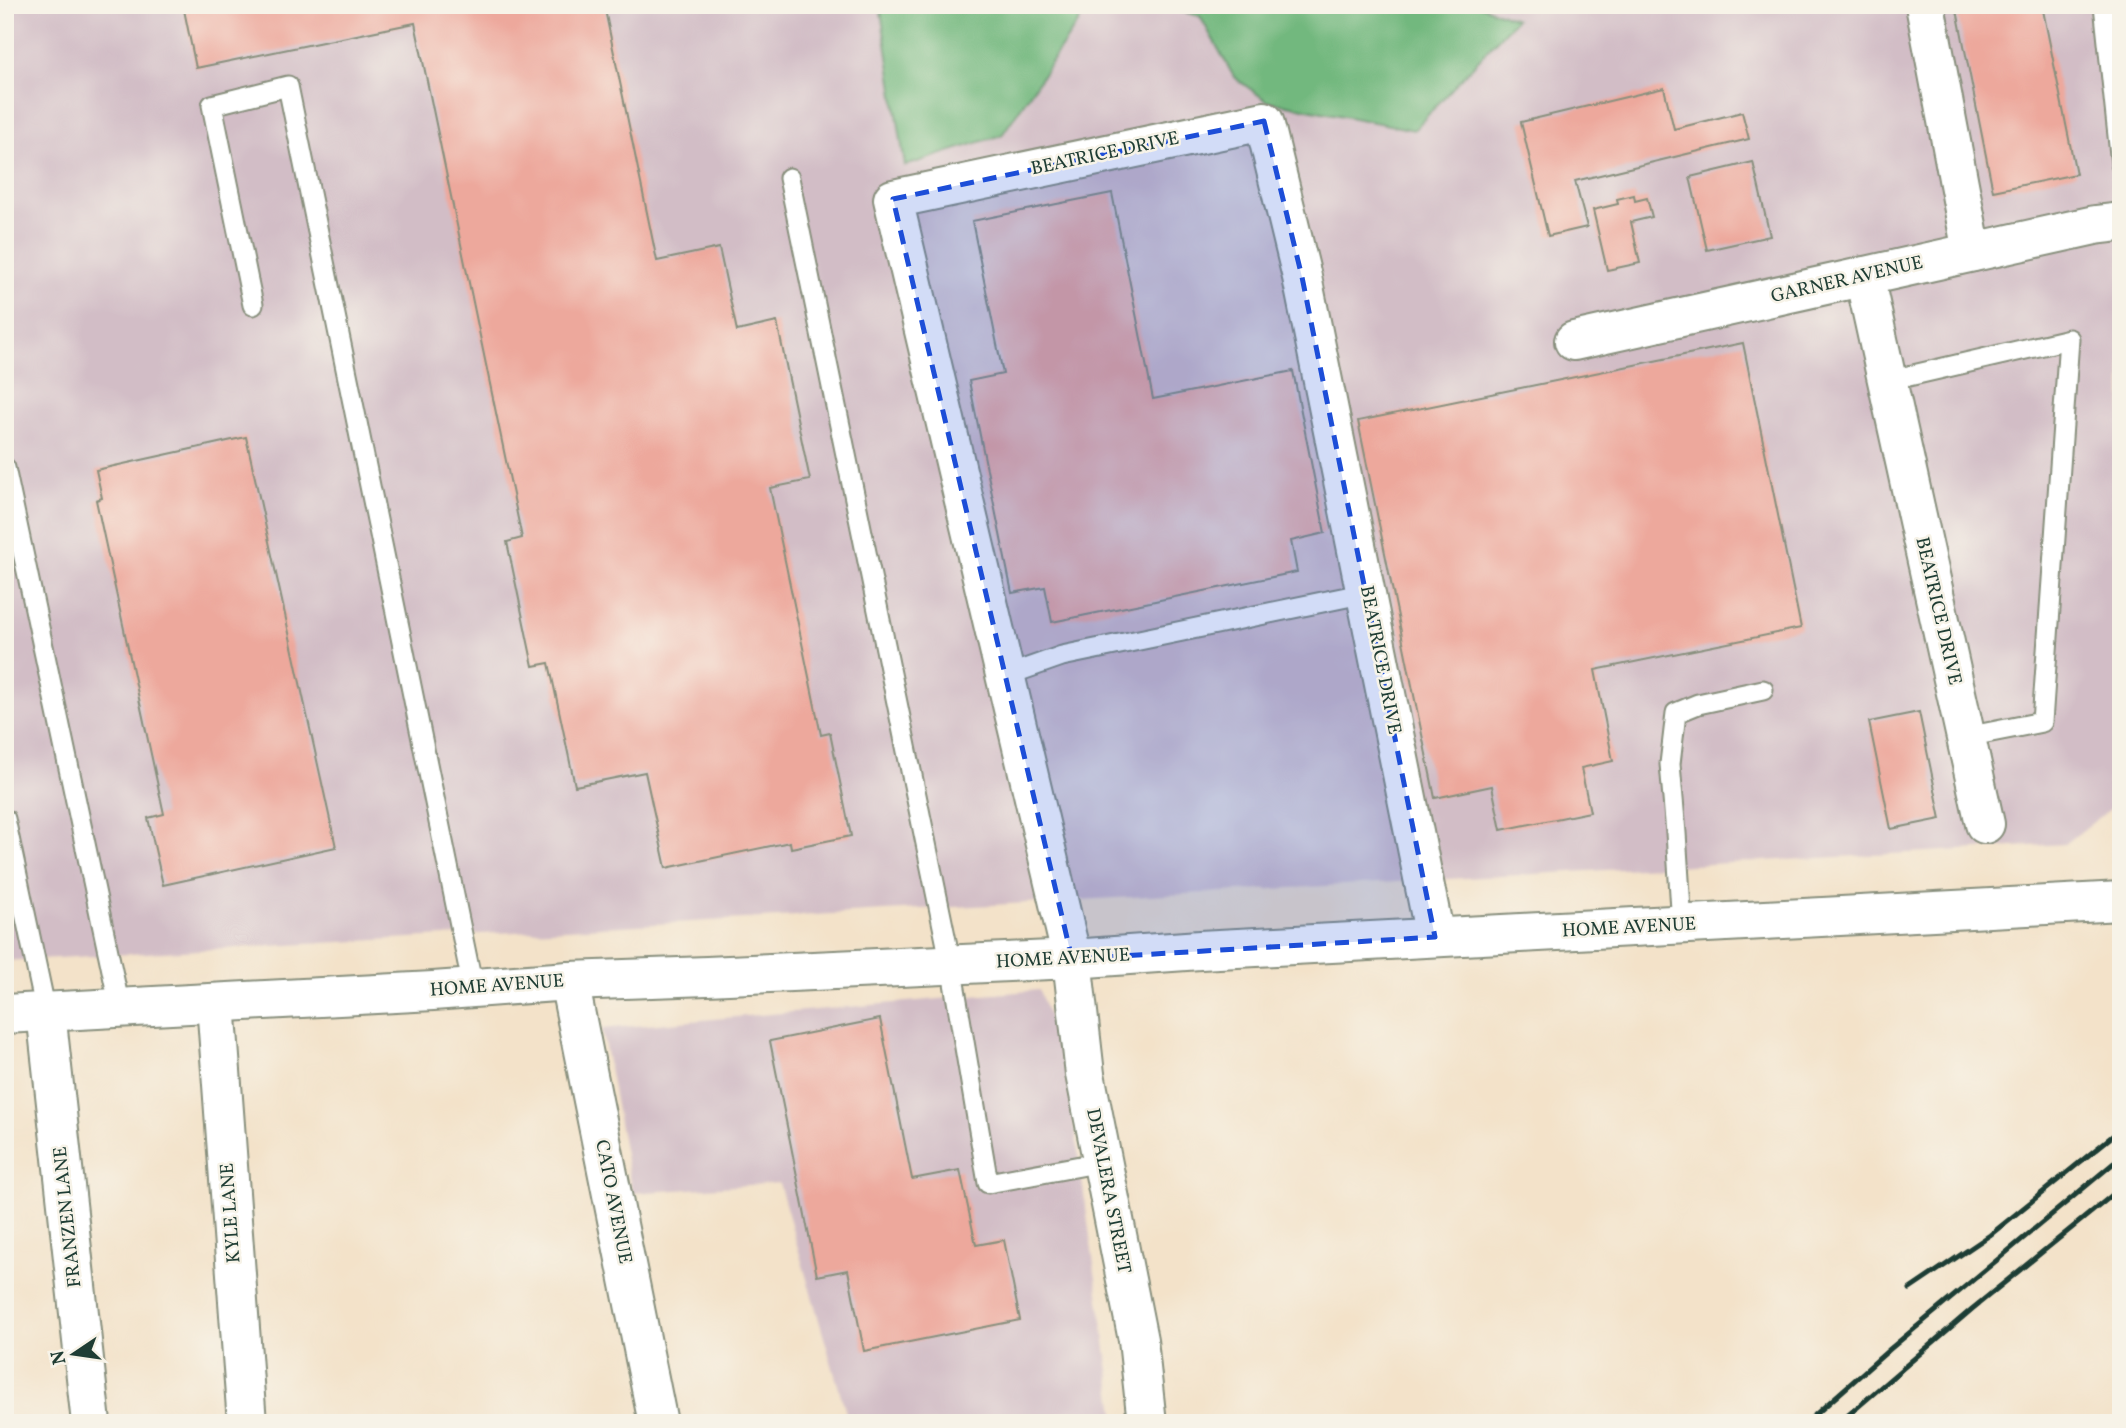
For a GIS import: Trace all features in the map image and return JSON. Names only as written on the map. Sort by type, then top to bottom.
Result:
[{"type":"street","points":[[1925,5],[1972,252]]},
{"type":"street","name":"BEATRICE DRIVE","points":[[1072,959],[893,199],[1264,121],[1302,277],[1436,937]]},
{"type":"street","name":"GARNER AVENUE","points":[[1574,341],[2095,225],[2121,222]]},
{"type":"street","name":"BEATRICE DRIVE","points":[[1864,276],[1985,824]]},
{"type":"street","name":"HOME AVENUE","points":[[5,1014],[569,981],[1072,959],[2121,901]]},
{"type":"street","name":"DEVALERA STREET","points":[[1072,959],[1085,1074],[1138,1340],[1147,1423]]},
{"type":"street","name":"CATO AVENUE","points":[[569,981],[658,1423]]},
{"type":"street","name":"KYLE LANE","points":[[216,1003],[247,1423]]},
{"type":"street","name":"FRANZEN LANE","points":[[46,1012],[91,1423]]},
{"type":"lane","points":[[2104,5],[2121,164]]},
{"type":"lane","points":[[253,305],[212,105],[288,86],[473,988]]},
{"type":"lane","points":[[789,178],[951,965],[988,1183],[1102,1162]]},
{"type":"lane","points":[[1886,381],[2069,339],[2042,722],[1966,737]]},
{"type":"lane","points":[[5,468],[120,1008]]},
{"type":"lane","points":[[1005,676],[1062,656],[1366,593]]},
{"type":"lane","points":[[1682,925],[1670,764],[1676,713],[1698,704],[1763,690]]},
{"type":"lane","points":[[5,819],[46,1012]]},
{"type":"highlighted area","points":[[1264,121],[1302,277],[1435,937],[1072,959],[893,199]]},
{"type":"shaded area","points":[[5,5],[2121,5],[2121,796],[2118,803],[2065,844],[5,961]]},
{"type":"shaded area","points":[[1039,990],[1065,1060],[1115,1413],[1113,1423],[849,1423],[779,1183],[632,1193],[602,1029]]},
{"type":"green space","points":[[880,5],[1090,5],[1002,135],[905,166]]},
{"type":"green space","points":[[1156,5],[1479,5],[1516,19],[1414,130],[1267,101],[1234,77],[1200,16]]},
{"type":"building","points":[[183,5],[604,5],[657,261],[719,248],[737,331],[777,322],[810,480],[770,488],[821,735],[830,733],[851,836],[791,848],[790,842],[666,868],[645,772],[575,786],[549,663],[533,666],[507,542],[522,538],[415,23],[196,68]]},
{"type":"building","points":[[1956,5],[2042,5],[2076,174],[1993,191]]},
{"type":"building","points":[[1664,88],[1674,129],[1742,112],[1749,139],[1575,181],[1587,227],[1548,236],[1521,122]]},
{"type":"building","points":[[1753,162],[1770,236],[1707,250],[1690,177]]},
{"type":"building","points":[[1112,193],[1153,399],[1293,371],[1325,533],[1291,541],[1297,572],[1052,622],[1045,587],[1012,593],[969,381],[1003,374],[972,221]]},
{"type":"building","points":[[1634,195],[1635,201],[1647,198],[1652,217],[1631,222],[1640,263],[1607,270],[1593,210],[1618,204],[1617,199]]},
{"type":"building","points":[[1743,343],[1801,628],[1595,670],[1613,761],[1581,768],[1590,812],[1501,830],[1492,786],[1435,798],[1358,421]]},
{"type":"building","points":[[246,437],[336,847],[163,885],[148,818],[164,814],[96,500],[102,498],[96,470]]},
{"type":"building","points":[[1919,712],[1941,819],[1891,829],[1869,722]]},
{"type":"building","points":[[880,1019],[912,1179],[960,1170],[976,1245],[1004,1240],[1020,1320],[864,1351],[848,1270],[817,1276],[770,1041]]},
{"type":"railway","points":[[1910,1289],[1990,1235],[2121,1129]]},
{"type":"railway","points":[[1806,1423],[1890,1349],[2121,1157]]},
{"type":"railway","points":[[1839,1423],[1972,1309],[2121,1188]]}]
